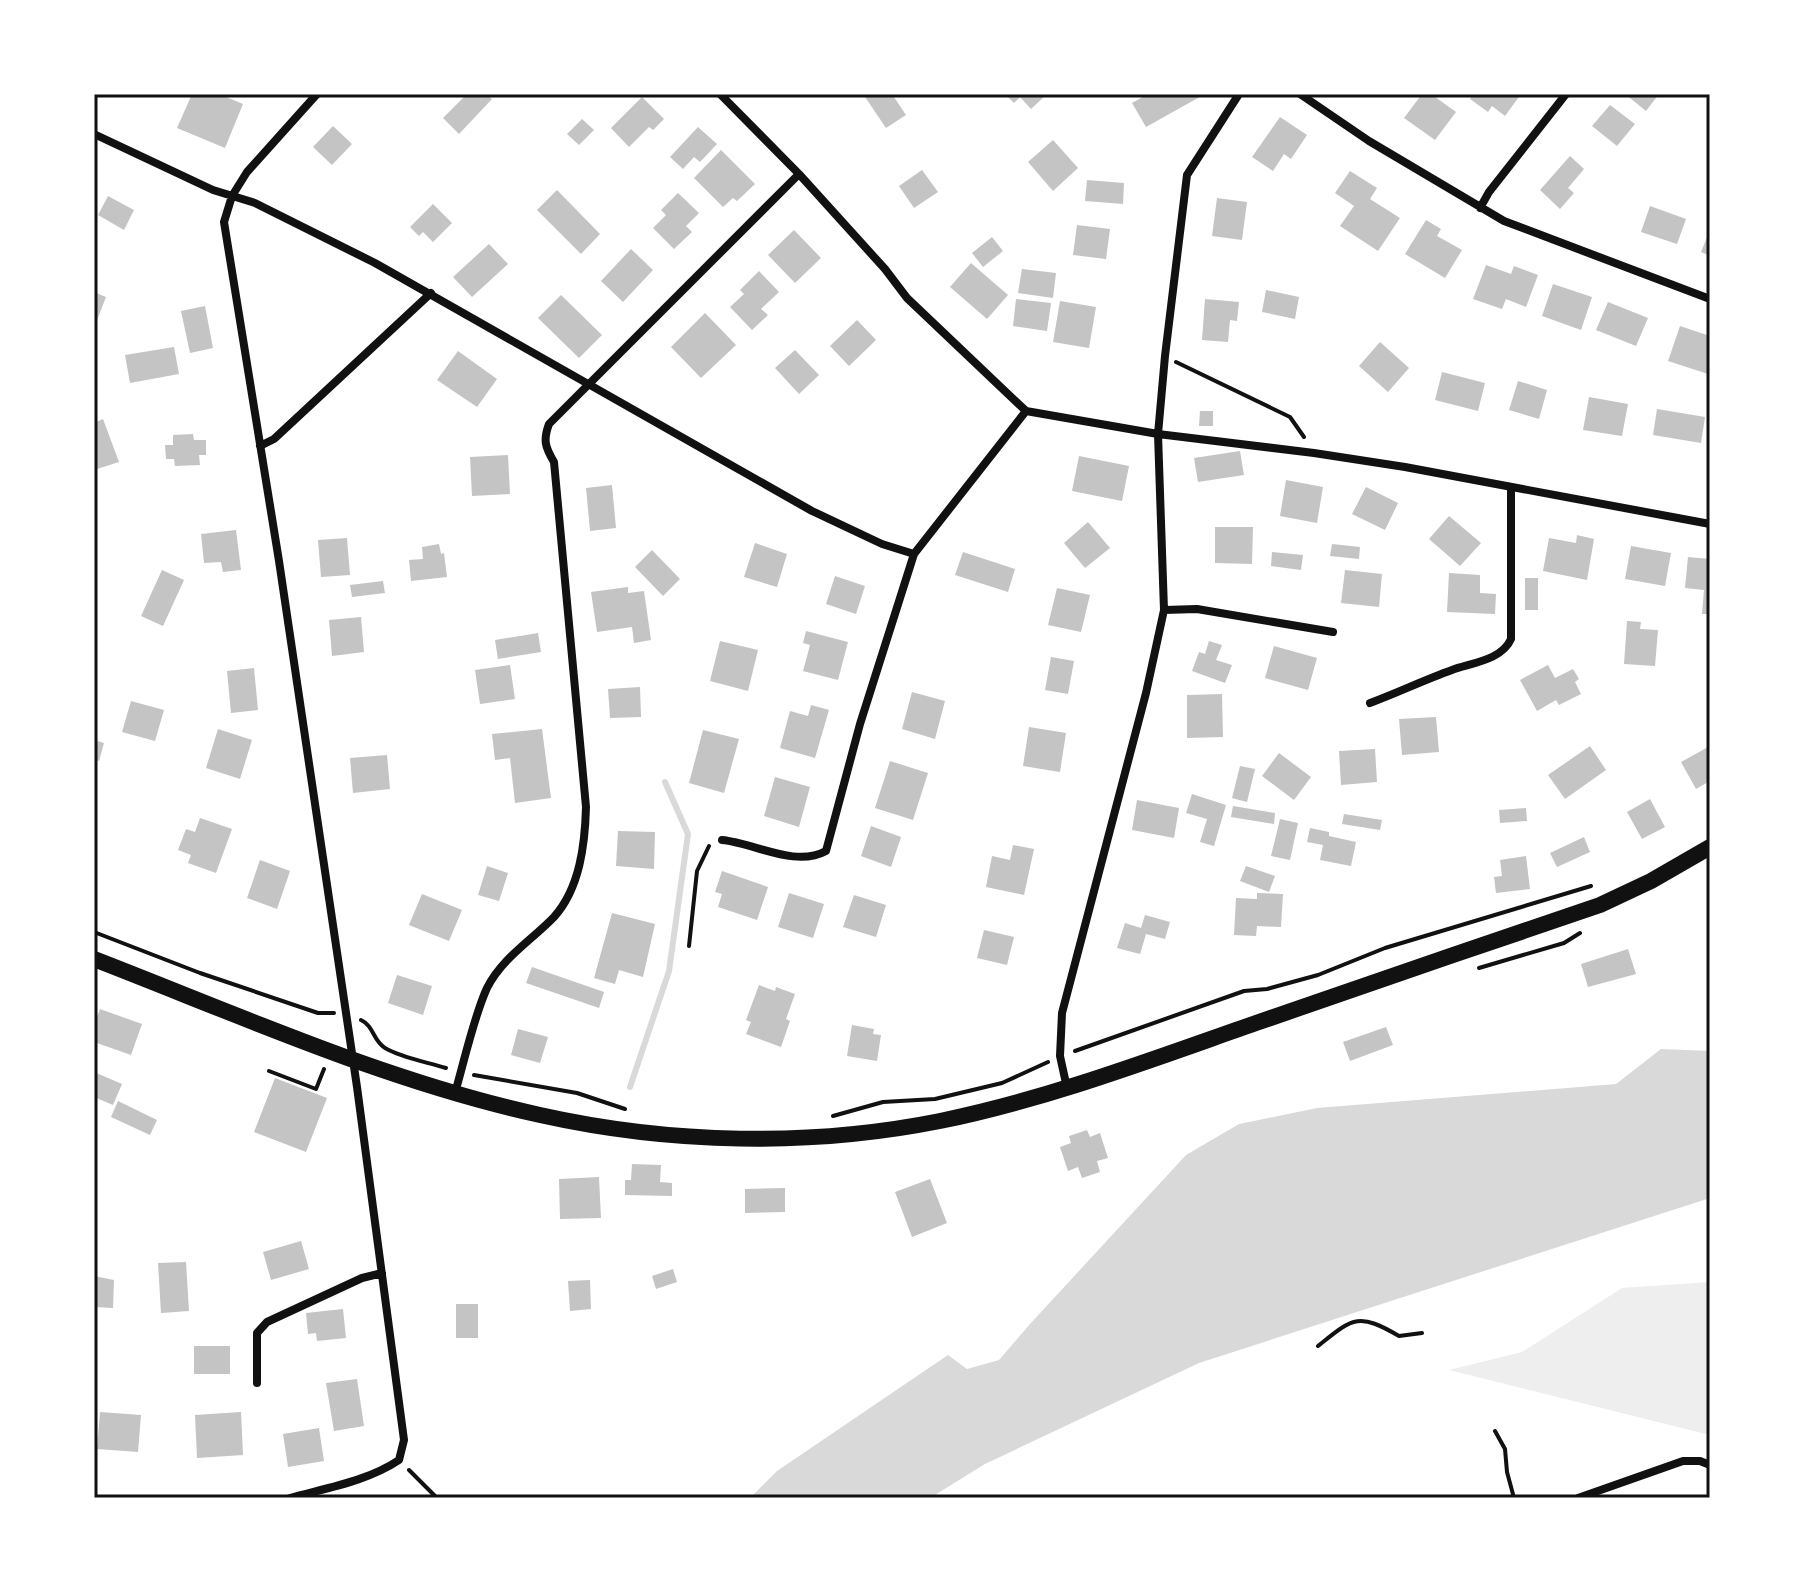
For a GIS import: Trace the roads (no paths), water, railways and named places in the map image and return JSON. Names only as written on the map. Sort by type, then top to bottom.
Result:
[{"type":"main road","points":[[94,959],[353,1059],[455,1093],[541,1116],[631,1131],[785,1138],[877,1131],[944,1120],[1067,1088],[1600,905],[1651,881],[1710,847]]},
{"type":"street","points":[[290,1498],[387,1468],[399,1460],[404,1440],[353,1059],[224,222],[232,196],[247,172],[317,94]]},
{"type":"street","points":[[720,94],[799,174],[885,269],[907,298],[1026,411],[1158,434],[1314,453],[1710,524]]},
{"type":"street","points":[[1067,1088],[1060,1056],[1062,1013],[1146,693],[1164,610],[1158,434],[1187,175],[1239,94]]},
{"type":"street","points":[[1300,94],[1369,141],[1504,221],[1710,299]]},
{"type":"street","points":[[1480,208],[1489,192],[1566,94]]},
{"type":"street","points":[[94,134],[232,196],[255,203],[431,293],[812,511],[882,544],[914,554]]},
{"type":"street","points":[[455,1093],[487,989],[502,965],[556,915],[568,897],[585,842],[586,807],[554,462],[545,446],[549,424],[799,174]]},
{"type":"street","points":[[260,446],[274,439],[431,293]]},
{"type":"street","points":[[722,840],[801,858],[826,851],[860,724],[914,554],[1026,411]]},
{"type":"street","points":[[1370,703],[1475,664],[1508,646],[1511,639],[1511,489]]},
{"type":"street","points":[[1164,610],[1197,609],[1333,632]]},
{"type":"street","points":[[257,1383],[257,1333],[267,1322],[362,1278],[382,1273]]},
{"type":"street","points":[[1578,1498],[1683,1461],[1700,1461],[1710,1465]]},
{"type":"waterway","points":[[630,1087],[669,971],[688,834],[665,782]]}]
